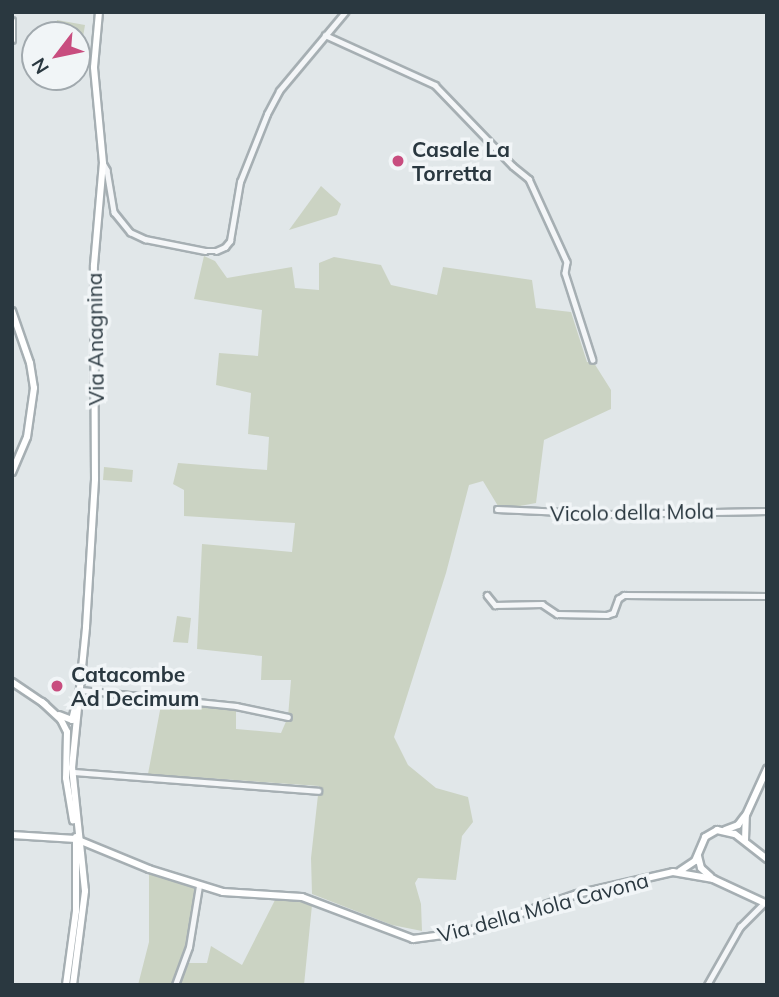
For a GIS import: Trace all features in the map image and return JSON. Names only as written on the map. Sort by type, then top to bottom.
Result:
[{"type":"main road","name":"Via Anagnina","points":[[73,985],[85,891],[72,772],[83,667],[95,479],[94,260],[103,163],[94,71],[99,12]]},
{"type":"main road","points":[[12,21],[12,40]]},
{"type":"main road","points":[[12,311],[34,384],[26,441],[12,472]]},
{"type":"main road","name":"Via Anagnina","points":[[12,682],[68,720],[72,719],[83,667]]},
{"type":"main road","name":"Via Anagnina","points":[[42,702],[61,720],[67,732],[66,778],[79,840]]},
{"type":"main road","points":[[678,872],[691,865],[710,832],[738,825],[746,816],[767,769]]},
{"type":"main road","points":[[746,816],[746,841]]},
{"type":"main road","points":[[725,830],[746,841],[767,859]]},
{"type":"main road","name":"Via della Mola Cavona","points":[[12,835],[79,840],[199,886],[243,895],[302,897],[393,934],[417,939],[466,932],[577,894],[678,872],[713,879],[766,902]]},
{"type":"main road","points":[[698,856],[701,868],[713,879]]},
{"type":"main road","name":"Via Anagnina","points":[[66,985],[77,942]]},
{"type":"street","points":[[103,163],[108,173],[114,212],[130,232],[149,240],[205,251],[225,247],[230,242],[240,182],[267,114],[279,91],[345,12]]},
{"type":"street","points":[[325,35],[435,85],[529,179],[567,262],[565,273],[593,360]]},
{"type":"street","name":"Vicolo della Mola","points":[[497,509],[608,514],[767,511]]},
{"type":"street","points":[[487,595],[495,605],[542,604],[557,614],[607,615],[613,613],[618,598],[624,595],[767,596]]},
{"type":"street","points":[[80,690],[236,706],[288,717]]},
{"type":"street","points":[[72,772],[318,791]]},
{"type":"street","points":[[175,985],[188,947],[199,886]]},
{"type":"street","points":[[707,985],[740,927],[766,902]]},
{"type":"green space","points":[[321,186],[341,204],[337,215],[289,230]]},
{"type":"green space","points":[[204,256],[215,261],[227,278],[292,267],[295,288],[319,290],[319,263],[334,257],[381,265],[391,285],[437,295],[443,267],[532,280],[536,308],[571,312],[587,362],[594,363],[611,390],[611,409],[544,440],[536,503],[509,508],[498,506],[483,481],[469,485],[446,573],[394,737],[408,765],[436,788],[468,797],[473,822],[462,836],[456,880],[418,878],[415,883],[421,904],[422,931],[392,925],[312,894],[311,858],[319,786],[148,774],[161,705],[236,710],[236,729],[281,733],[288,717],[291,680],[261,680],[262,656],[197,649],[202,544],[292,552],[295,523],[184,516],[184,490],[173,484],[178,463],[267,470],[269,437],[248,434],[251,393],[216,385],[219,353],[258,356],[262,310],[194,299]]},
{"type":"green space","points":[[104,467],[133,470],[132,482],[103,480]]},
{"type":"green space","points":[[177,616],[191,618],[188,643],[173,642]]},
{"type":"green space","points":[[149,873],[196,888],[182,963],[207,963],[211,946],[242,965],[275,900],[296,899],[312,905],[304,985],[138,985],[149,942]]},
{"type":"place","name":"Casale La Torretta","points":[[398,161]]},
{"type":"place","name":"Catacombe Ad Decimum","points":[[57,686]]}]
